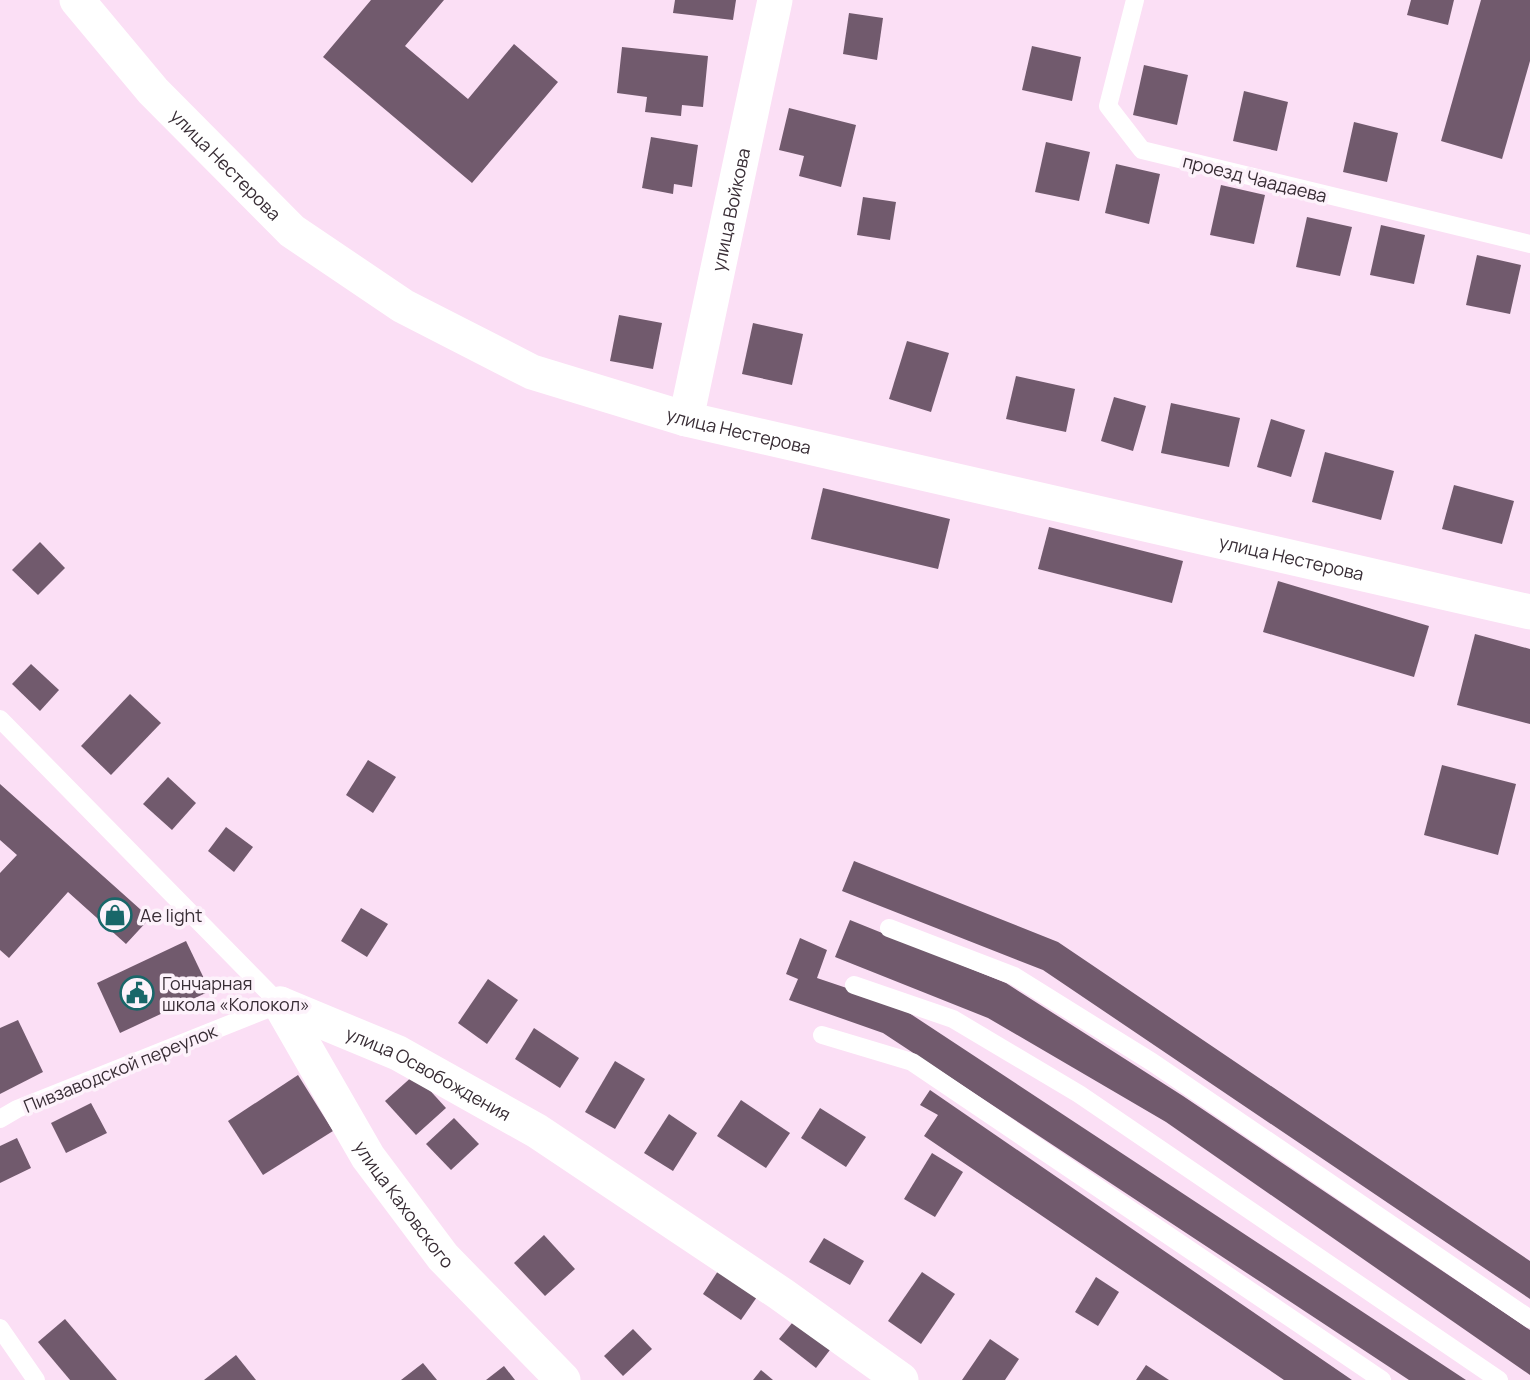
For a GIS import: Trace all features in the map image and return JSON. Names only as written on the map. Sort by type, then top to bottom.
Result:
[{"type":"street","name":"улица Нестерова","points":[[77,0],[153,91],[292,231],[403,306],[532,372],[686,419],[1530,612]]},
{"type":"street","name":"улица Войкова","points":[[686,419],[775,0]]},
{"type":"street","name":"улица Каховского","points":[[280,1004],[368,1157],[443,1257],[563,1380]]},
{"type":"street","name":"улица Освобождения","points":[[280,1004],[398,1053],[537,1131],[781,1294],[901,1380]]},
{"type":"lane","name":"проезд Чаадаева","points":[[1135,0],[1108,106],[1142,150],[1530,244]]},
{"type":"lane","name":"улица Освобождения","points":[[0,719],[280,1004]]},
{"type":"lane","points":[[889,928],[1014,975],[1152,1062],[1530,1318]]},
{"type":"lane","points":[[854,985],[953,1019],[1079,1094],[1499,1380]]},
{"type":"lane","name":"Пивзаводской переулок","points":[[0,1119],[17,1109],[280,1004]]},
{"type":"lane","points":[[822,1035],[912,1062],[1382,1380]]},
{"type":"lane","points":[[0,1328],[36,1380]]},
{"type":"building","points":[[371,0],[444,0],[405,46],[468,99],[514,44],[558,82],[472,183],[323,57]]},
{"type":"building","points":[[675,0],[736,0],[733,20],[673,13]]},
{"type":"building","points":[[1411,0],[1454,0],[1448,25],[1407,15]]},
{"type":"building","points":[[1481,0],[1530,0],[1530,61],[1502,159],[1441,141]]},
{"type":"building","points":[[849,13],[883,18],[877,60],[843,54]]},
{"type":"building","points":[[1032,46],[1081,57],[1072,101],[1022,90]]},
{"type":"building","points":[[622,47],[708,56],[703,107],[682,105],[681,116],[645,112],[647,97],[617,93]]},
{"type":"building","points":[[1144,65],[1188,75],[1177,125],[1133,115]]},
{"type":"building","points":[[1244,91],[1288,102],[1277,151],[1233,141]]},
{"type":"building","points":[[789,108],[856,125],[841,187],[799,176],[804,156],[779,150]]},
{"type":"building","points":[[1354,122],[1398,133],[1387,182],[1343,172]]},
{"type":"building","points":[[651,137],[698,145],[692,187],[674,184],[673,194],[642,188]]},
{"type":"building","points":[[1046,142],[1090,152],[1079,201],[1035,192]]},
{"type":"building","points":[[1116,164],[1160,174],[1149,224],[1105,213]]},
{"type":"building","points":[[1221,185],[1265,195],[1254,244],[1210,235]]},
{"type":"building","points":[[863,197],[896,202],[890,240],[857,235]]},
{"type":"building","points":[[1307,217],[1352,227],[1340,276],[1296,267]]},
{"type":"building","points":[[1381,225],[1425,235],[1414,284],[1370,275]]},
{"type":"building","points":[[1477,255],[1521,265],[1510,314],[1466,305]]},
{"type":"building","points":[[619,315],[662,323],[653,369],[610,361]]},
{"type":"building","points":[[753,323],[803,334],[792,385],[742,374]]},
{"type":"building","points":[[907,341],[949,353],[931,412],[889,399]]},
{"type":"building","points":[[1016,376],[1075,389],[1066,432],[1006,419]]},
{"type":"building","points":[[1114,397],[1146,406],[1133,451],[1101,441]]},
{"type":"building","points":[[1171,403],[1240,418],[1229,467],[1161,453]]},
{"type":"building","points":[[1271,419],[1305,430],[1291,477],[1257,467]]},
{"type":"building","points":[[1325,452],[1394,471],[1381,520],[1312,502]]},
{"type":"building","points":[[1454,485],[1514,501],[1502,544],[1442,529]]},
{"type":"building","points":[[823,488],[950,519],[938,569],[811,539]]},
{"type":"building","points":[[1049,527],[1183,561],[1172,603],[1038,569]]},
{"type":"building","points":[[40,542],[65,568],[38,595],[12,570]]},
{"type":"building","points":[[1278,581],[1429,626],[1414,677],[1263,632]]},
{"type":"building","points":[[1475,634],[1530,649],[1530,724],[1457,705]]},
{"type":"building","points":[[31,664],[59,690],[40,711],[12,684]]},
{"type":"building","points":[[130,694],[161,723],[111,775],[81,746]]},
{"type":"building","points":[[368,760],[396,777],[373,813],[346,795]]},
{"type":"building","points":[[1442,765],[1516,784],[1498,855],[1424,835]]},
{"type":"building","points":[[168,777],[196,803],[172,830],[143,804]]},
{"type":"building","points":[[0,784],[150,918],[126,944],[68,892],[9,958],[0,950],[0,873],[17,855],[0,840]]},
{"type":"building","points":[[226,827],[253,847],[234,872],[208,851]]},
{"type":"building","points":[[854,861],[1058,942],[1530,1261],[1530,1299],[1043,970],[842,891]]},
{"type":"building","points":[[361,908],[388,924],[367,957],[341,941]]},
{"type":"building","points":[[850,920],[1006,983],[1183,1096],[1530,1330],[1530,1375],[1166,1122],[988,1018],[835,957]]},
{"type":"building","points":[[800,938],[827,950],[817,978],[897,1005],[1466,1380],[1409,1380],[883,1033],[789,1000],[798,979],[786,974]]},
{"type":"building","points":[[186,941],[210,991],[120,1033],[97,983]]},
{"type":"building","points":[[488,979],[518,1000],[487,1044],[458,1023]]},
{"type":"building","points":[[18,1020],[43,1072],[0,1094],[0,1028]]},
{"type":"building","points":[[534,1028],[579,1058],[560,1088],[515,1059]]},
{"type":"building","points":[[615,1061],[645,1079],[615,1129],[585,1112]]},
{"type":"building","points":[[415,1074],[446,1108],[416,1135],[385,1101]]},
{"type":"building","points":[[298,1075],[333,1131],[263,1175],[228,1121]]},
{"type":"building","points":[[930,1090],[1352,1380],[1284,1380],[924,1136],[938,1115],[920,1105]]},
{"type":"building","points":[[741,1100],[790,1133],[766,1168],[717,1136]]},
{"type":"building","points":[[91,1103],[107,1133],[66,1153],[51,1123]]},
{"type":"building","points":[[820,1108],[866,1137],[846,1167],[801,1138]]},
{"type":"building","points":[[669,1114],[697,1133],[673,1171],[644,1153]]},
{"type":"building","points":[[454,1118],[479,1144],[451,1170],[426,1144]]},
{"type":"building","points":[[17,1138],[31,1168],[0,1183],[0,1146]]},
{"type":"building","points":[[932,1153],[963,1172],[935,1217],[904,1199]]},
{"type":"building","points":[[544,1235],[575,1269],[545,1296],[514,1263]]},
{"type":"building","points":[[824,1238],[864,1261],[850,1285],[809,1262]]},
{"type":"building","points":[[718,1271],[757,1297],[741,1320],[703,1294]]},
{"type":"building","points":[[922,1272],[955,1294],[921,1344],[888,1321]]},
{"type":"building","points":[[1096,1277],[1119,1292],[1098,1326],[1075,1312]]},
{"type":"building","points":[[797,1317],[833,1346],[816,1368],[779,1339]]},
{"type":"building","points":[[65,1319],[117,1380],[70,1380],[38,1342]]},
{"type":"building","points":[[633,1329],[652,1349],[623,1376],[604,1356]]},
{"type":"building","points":[[990,1339],[1019,1359],[1005,1380],[962,1380]]},
{"type":"building","points":[[236,1355],[256,1380],[204,1380]]},
{"type":"building","points":[[423,1363],[437,1380],[401,1380]]},
{"type":"building","points":[[1146,1365],[1169,1380],[1136,1380]]},
{"type":"building","points":[[504,1366],[515,1380],[486,1380]]},
{"type":"building","points":[[761,1370],[773,1380],[753,1380]]},
{"type":"place","name":"Ae light","points":[[115,915]]},
{"type":"place","name":"Гончарная школа «Колокол»","points":[[137,993]]}]
